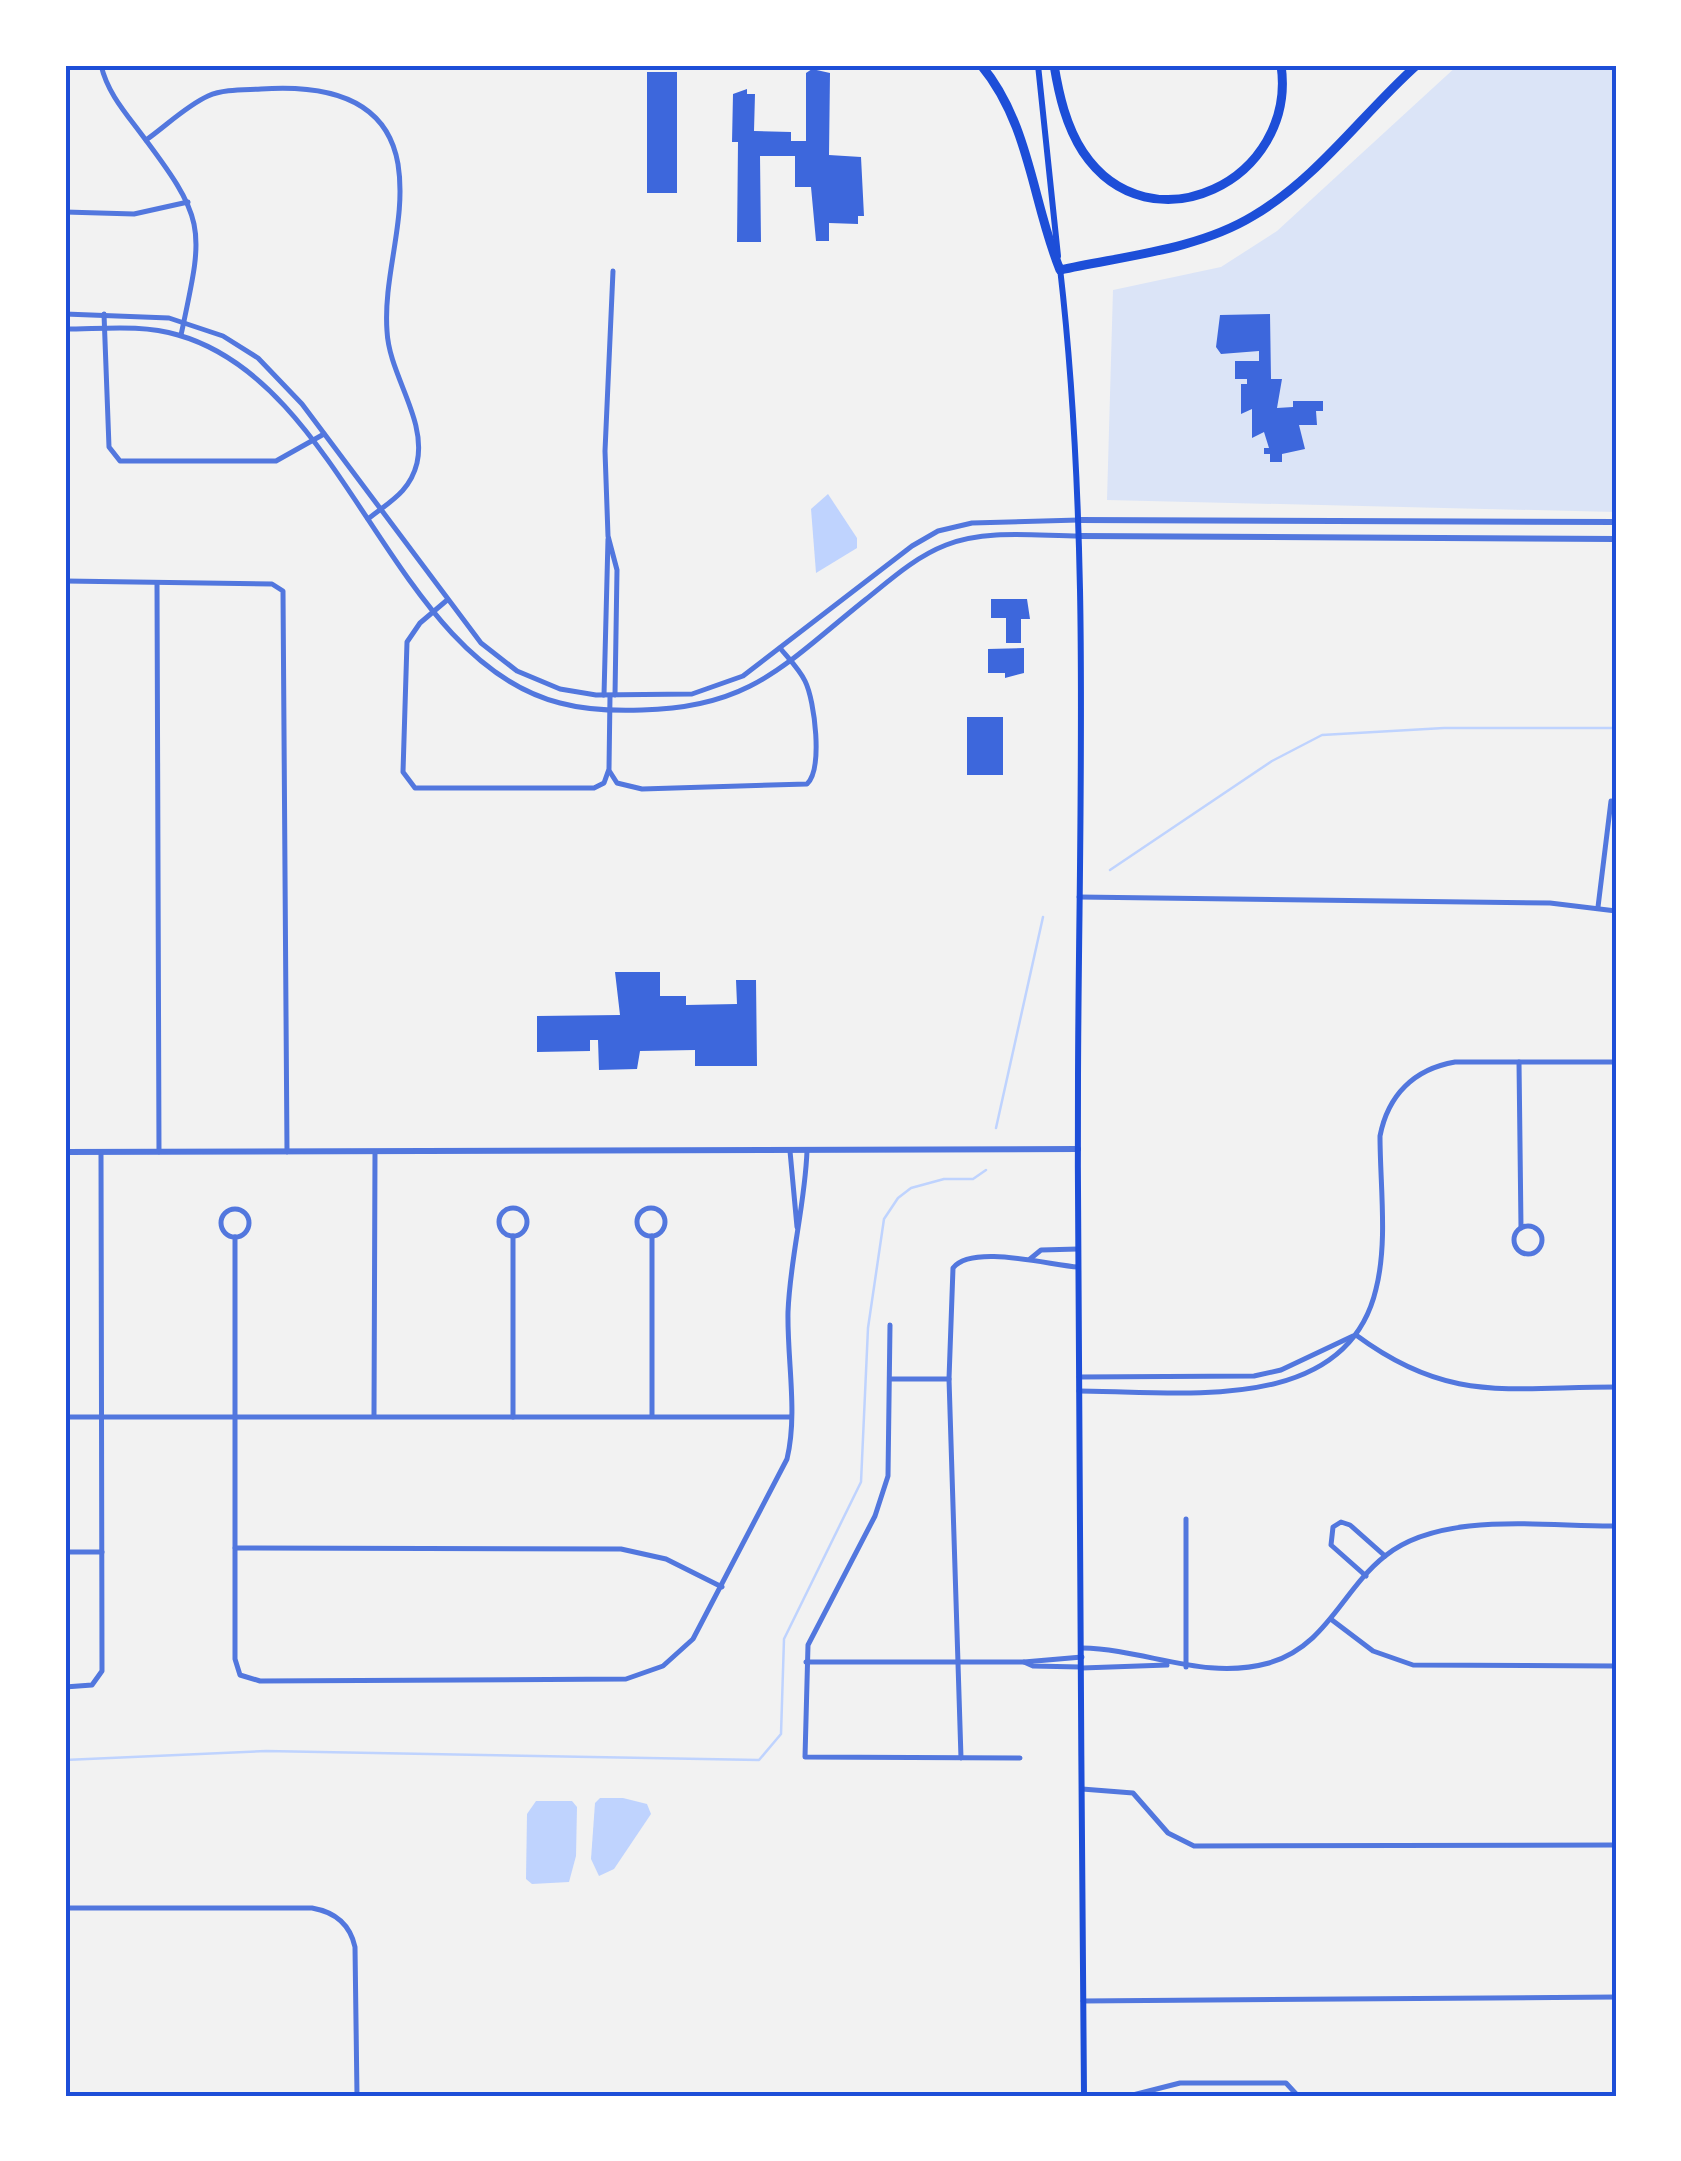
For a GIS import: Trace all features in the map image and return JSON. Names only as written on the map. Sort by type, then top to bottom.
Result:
[{"type":"highway","points":[[982,65],[1002,93],[1019,130],[1041,224],[1060,270],[1194,240],[1254,216],[1298,183],[1418,65]]},
{"type":"highway","points":[[1054,65],[1070,128],[1094,164],[1123,186],[1172,198],[1215,190],[1259,157],[1278,122],[1281,65]]},
{"type":"main road","points":[[1038,65],[1075,405],[1080,520],[1078,1266],[1084,2096]]},
{"type":"street","points":[[101,65],[114,98],[188,202],[199,256],[181,335]]},
{"type":"street","points":[[146,140],[215,94],[306,88],[350,98],[380,124],[398,162],[387,337],[416,434],[418,457],[406,488],[368,519]]},
{"type":"street","points":[[65,212],[134,214],[188,202]]},
{"type":"street","points":[[446,601],[413,631],[404,654],[403,772],[410,785],[583,790],[604,783],[609,769],[610,710],[604,572],[608,536],[606,397],[612,361],[613,272]]},
{"type":"street","points":[[65,314],[184,322],[222,336],[258,358],[289,388],[481,643],[517,671],[560,689],[609,695],[676,696],[709,690],[743,676],[928,536],[972,522],[1616,522]]},
{"type":"street","points":[[104,314],[109,447],[116,460],[268,462],[324,434]]},
{"type":"street","points":[[65,329],[181,335],[244,367],[272,392],[470,652],[509,682],[559,703],[610,710],[679,710],[713,704],[748,689],[930,552],[974,537],[1616,539]]},
{"type":"street","points":[[1152,520],[1153,537]]},
{"type":"street","points":[[1204,520],[1205,536]]},
{"type":"street","points":[[1353,520],[1353,538]]},
{"type":"street","points":[[972,522],[974,537]]},
{"type":"street","points":[[1586,538],[1587,522]]},
{"type":"street","points":[[608,536],[616,570],[609,695]]},
{"type":"street","points":[[893,561],[901,572]]},
{"type":"street","points":[[65,581],[280,588],[284,595],[286,1152]]},
{"type":"street","points":[[157,583],[159,1152]]},
{"type":"street","points":[[609,769],[617,783],[642,789],[807,784],[815,772],[812,704],[804,678],[780,648]]},
{"type":"street","points":[[1598,908],[1612,802]]},
{"type":"street","points":[[1079,897],[1550,903],[1616,910]]},
{"type":"street","points":[[1519,1062],[1522,1228],[1516,1235],[1517,1248],[1528,1254],[1536,1252],[1541,1235],[1535,1228],[1522,1228]]},
{"type":"street","points":[[1079,1391],[1253,1388],[1305,1375],[1346,1351],[1378,1279],[1380,1136],[1386,1112],[1402,1088],[1418,1074],[1442,1064],[1616,1062]]},
{"type":"street","points":[[65,1152],[1078,1149]]},
{"type":"street","points":[[790,1151],[798,1230]]},
{"type":"street","points":[[235,1237],[235,1659],[240,1675],[260,1681],[626,1679],[663,1666],[684,1649],[783,1470],[790,1445],[788,1312],[806,1194],[807,1151]]},
{"type":"street","points":[[65,1687],[84,1687],[98,1681],[102,1640],[101,1152]]},
{"type":"street","points":[[374,1152],[374,1416]]},
{"type":"street","points":[[510,1208],[520,1210],[527,1221],[524,1230],[513,1236],[499,1226],[500,1216],[510,1208]]},
{"type":"street","points":[[652,1208],[665,1220],[663,1229],[652,1236],[641,1232],[637,1221],[642,1210],[652,1208]]},
{"type":"street","points":[[236,1209],[244,1212],[248,1223],[246,1231],[235,1237],[225,1233],[221,1223],[225,1213],[236,1209]]},
{"type":"street","points":[[513,1236],[513,1416]]},
{"type":"street","points":[[652,1236],[652,1416]]},
{"type":"street","points":[[1030,1258],[1041,1250],[1078,1249]]},
{"type":"street","points":[[961,1758],[950,1378],[956,1264],[967,1258],[1030,1258],[1040,1265],[1078,1266]]},
{"type":"street","points":[[890,1325],[890,1456],[882,1497],[810,1639],[806,1662],[806,1758],[1020,1758]]},
{"type":"street","points":[[1079,1378],[1206,1376],[1281,1370],[1356,1335]]},
{"type":"street","points":[[1356,1335],[1407,1369],[1453,1385],[1616,1387]]},
{"type":"street","points":[[1206,1376],[1206,1389]]},
{"type":"street","points":[[890,1379],[950,1378]]},
{"type":"street","points":[[65,1417],[790,1417]]},
{"type":"street","points":[[1186,1519],[1186,1667]]},
{"type":"street","points":[[1366,1576],[1331,1545],[1332,1527],[1350,1525],[1384,1556]]},
{"type":"street","points":[[1024,1662],[1033,1666],[1238,1668],[1274,1661],[1307,1645],[1384,1556],[1424,1534],[1458,1527],[1616,1526]]},
{"type":"street","points":[[235,1548],[621,1549],[666,1559],[722,1586]]},
{"type":"street","points":[[65,1552],[102,1552]]},
{"type":"street","points":[[1332,1620],[1374,1651],[1413,1665],[1616,1666]]},
{"type":"street","points":[[806,1662],[1024,1662],[1082,1652],[1134,1651],[1170,1665]]},
{"type":"street","points":[[1082,1789],[1133,1793],[1168,1833],[1194,1846],[1616,1846]]},
{"type":"street","points":[[65,1908],[312,1908],[342,1921],[355,1947],[357,2096]]},
{"type":"street","points":[[1083,2001],[1616,1998]]},
{"type":"street","points":[[1129,2096],[1180,2083],[1282,2082],[1294,2088],[1298,2096]]},
{"type":"shaded area","points":[[1458,65],[1616,65],[1616,512],[1107,500],[1113,290],[1221,267],[1277,231]]},
{"type":"water","points":[[828,494],[857,538],[857,548],[816,573],[811,509]]},
{"type":"water","points":[[600,1798],[647,1804],[651,1814],[614,1869],[599,1876],[591,1859],[595,1803]]},
{"type":"water","points":[[536,1801],[572,1801],[577,1807],[576,1856],[569,1882],[532,1884],[526,1879],[527,1814]]},
{"type":"building","points":[[812,69],[830,73],[829,155],[861,157],[864,216],[858,216],[858,224],[829,223],[829,241],[816,241],[811,187],[795,187],[795,156],[760,156],[761,242],[737,242],[738,142],[732,142],[733,94],[747,89],[747,94],[755,94],[754,131],[791,132],[791,141],[806,141],[806,73]]},
{"type":"building","points":[[647,72],[677,72],[677,193],[647,193]]},
{"type":"building","points":[[1270,314],[1271,379],[1282,379],[1277,408],[1293,407],[1293,401],[1323,401],[1323,411],[1316,411],[1317,425],[1299,425],[1305,449],[1282,454],[1282,462],[1270,462],[1270,454],[1264,454],[1264,448],[1269,448],[1264,432],[1252,438],[1252,409],[1241,414],[1241,384],[1247,384],[1247,379],[1235,379],[1235,361],[1259,361],[1259,351],[1221,354],[1216,347],[1220,315]]},
{"type":"building","points":[[991,599],[1027,599],[1030,619],[1021,619],[1021,643],[1006,643],[1006,618],[991,618]]},
{"type":"building","points":[[1024,648],[1024,673],[1005,678],[1005,673],[988,673],[988,649]]},
{"type":"building","points":[[967,717],[1003,717],[1003,775],[967,775]]},
{"type":"building","points":[[615,972],[660,972],[660,996],[686,996],[686,1005],[737,1004],[736,980],[756,980],[757,1066],[695,1066],[695,1050],[640,1051],[637,1069],[599,1070],[598,1040],[590,1040],[590,1051],[537,1052],[537,1016],[620,1015]]},
{"type":"waterway","points":[[1110,870],[1272,761],[1322,735],[1444,728],[1616,728]]},
{"type":"waterway","points":[[996,1128],[1043,917]]},
{"type":"waterway","points":[[65,1760],[266,1751],[759,1760],[781,1734],[784,1639],[861,1482],[868,1328],[884,1219],[898,1198],[911,1188],[944,1179],[973,1179],[986,1170]]}]
